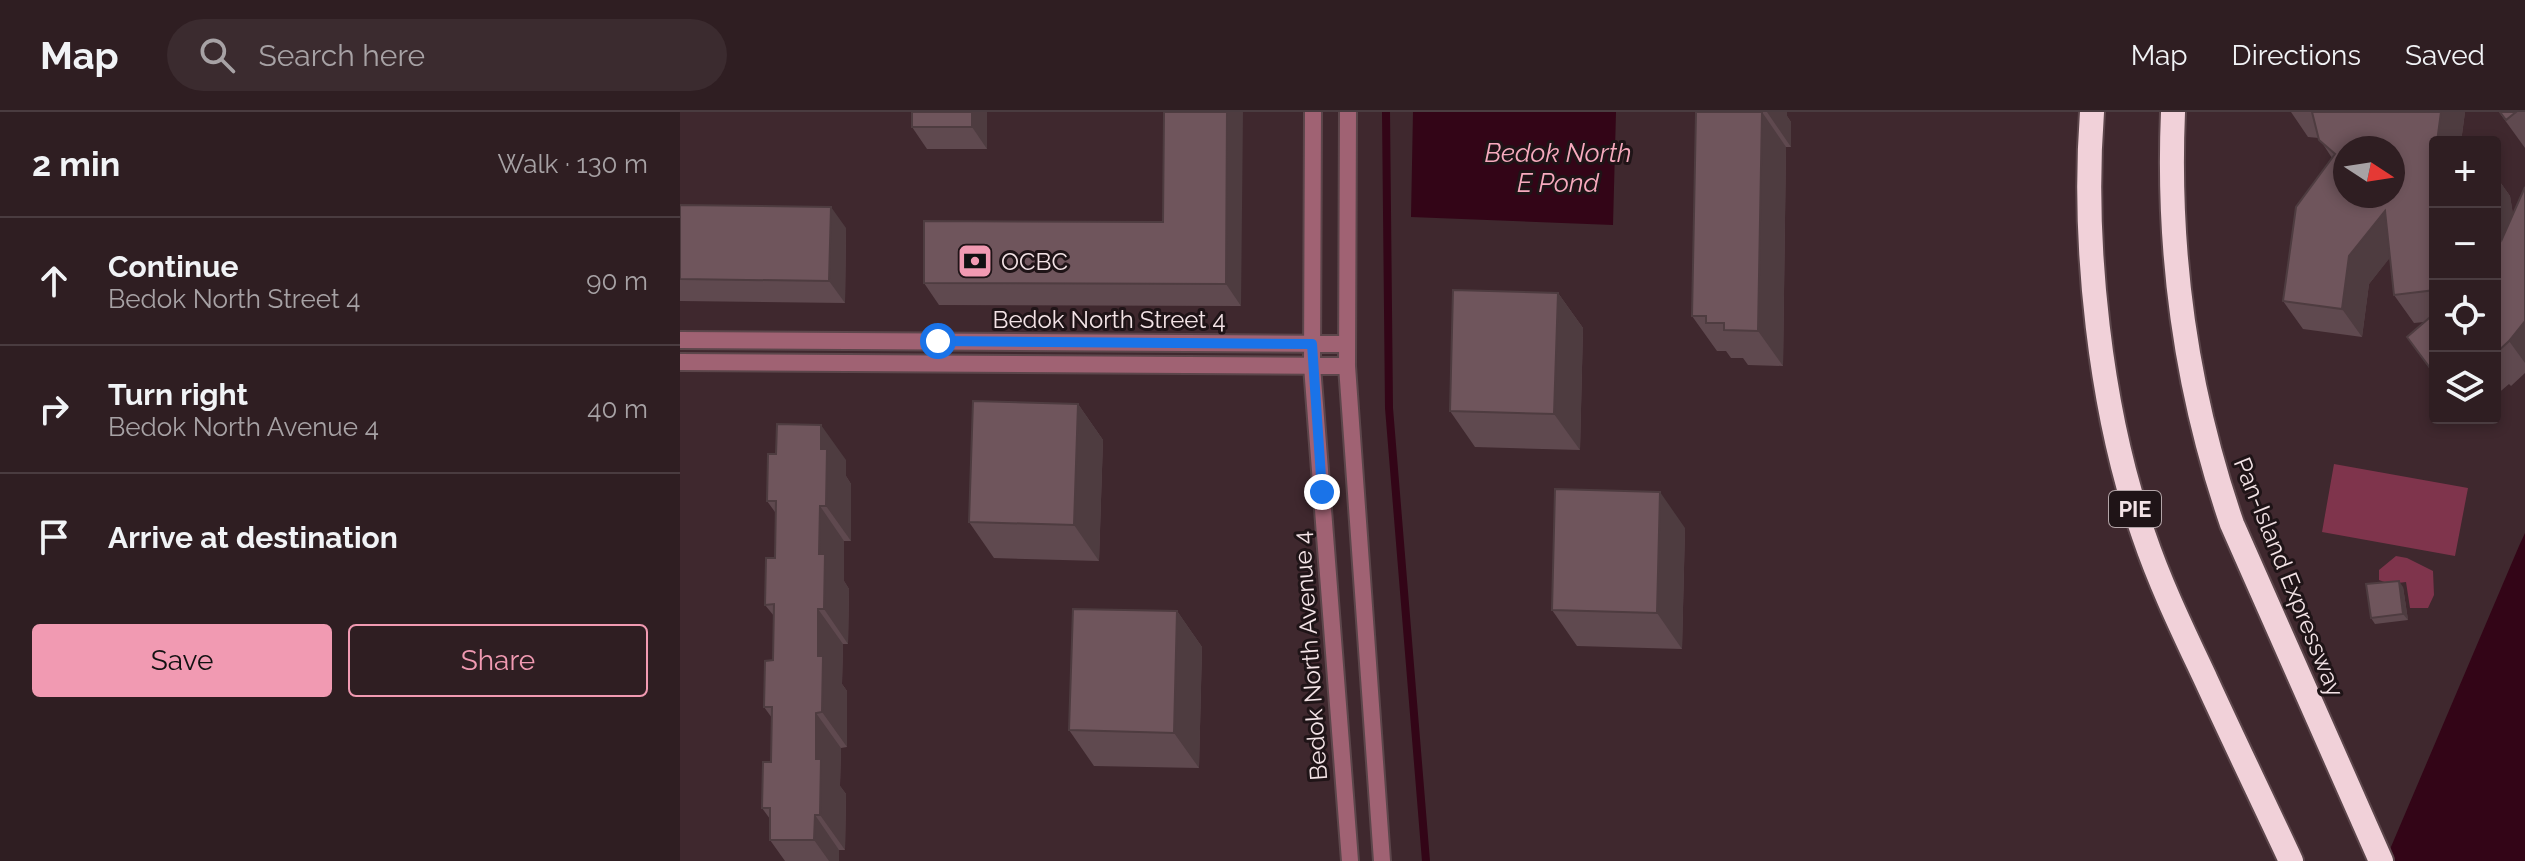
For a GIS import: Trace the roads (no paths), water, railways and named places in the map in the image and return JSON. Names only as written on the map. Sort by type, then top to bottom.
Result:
[{"type":"highway","name":"PIE","points":[[2092,112],[2091,217],[2097,316],[2109,400],[2125,474],[2143,536],[2171,606],[2291,861]]},
{"type":"highway","name":"Pan-Island Expressway","points":[[2173,112],[2172,206],[2182,317],[2194,393],[2212,466],[2232,524],[2381,861]]},
{"type":"street","name":"Bedok North Avenue 4","points":[[1313,112],[1312,366],[1350,861]]},
{"type":"street","points":[[1348,112],[1347,366],[1382,861]]},
{"type":"street","name":"Bedok North Street 4","points":[[680,340],[1347,344]]},
{"type":"street","name":"Bedok North Street 4","points":[[680,362],[1347,366]]},
{"type":"water","name":"Bedok North E Pond","points":[[1413,112],[1616,112],[1613,225],[1411,217]]},
{"type":"water","points":[[2525,533],[2525,861],[2385,861],[2519,546]]},
{"type":"waterway","points":[[1386,112],[1389,408],[1426,861]]},
{"type":"place","name":"OCBC","points":[[975,261]]}]
